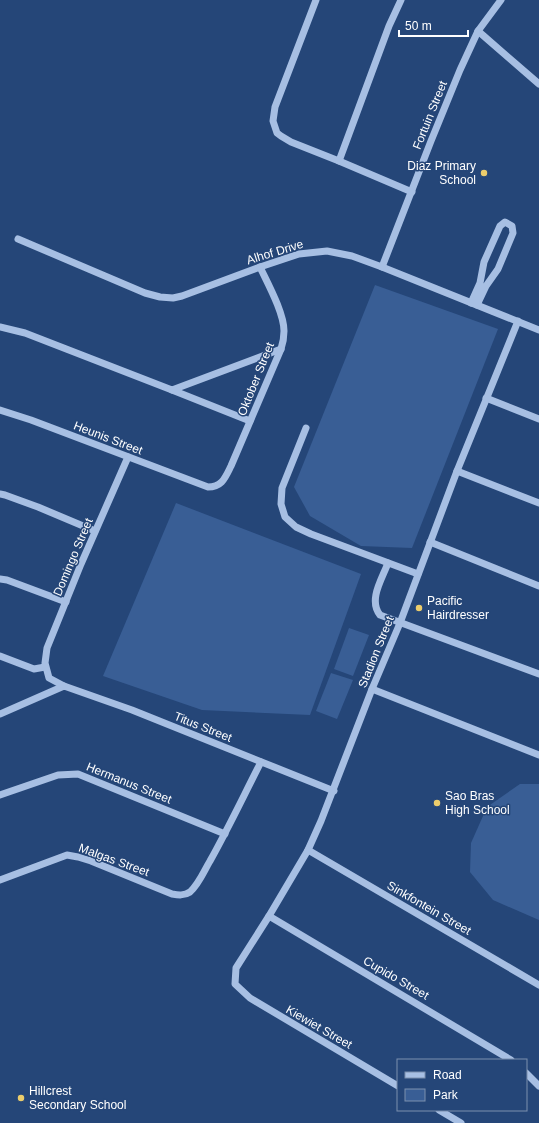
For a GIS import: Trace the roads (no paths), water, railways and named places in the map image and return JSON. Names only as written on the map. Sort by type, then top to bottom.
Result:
[{"type":"street","points":[[316,0],[275,107],[273,121],[276,132],[286,139],[412,192]]},
{"type":"street","points":[[339,161],[389,26],[401,0]]},
{"type":"street","name":"Fortuin Street","points":[[382,267],[440,120],[478,30],[501,0]]},
{"type":"street","points":[[478,30],[539,84]]},
{"type":"street","points":[[505,222],[512,226],[513,233],[498,269],[474,304],[484,262],[500,226],[505,222]]},
{"type":"street","name":"Alhof Drive","points":[[18,239],[145,293],[160,297],[173,298],[300,254],[327,251],[352,256],[382,267],[539,330]]},
{"type":"street","name":"Oktober Street","points":[[208,487],[218,486],[225,479],[281,350],[284,324],[260,267]]},
{"type":"street","name":"Stadion Street","points":[[234,981],[236,968],[308,850],[334,791],[372,689],[400,623],[486,398],[518,321]]},
{"type":"street","points":[[0,327],[25,333],[250,421]]},
{"type":"street","points":[[172,390],[281,350]]},
{"type":"street","points":[[486,398],[539,419]]},
{"type":"street","name":"Heunis Street","points":[[0,410],[208,487]]},
{"type":"street","points":[[306,428],[282,488],[281,504],[285,517],[296,527],[311,534],[418,574]]},
{"type":"street","name":"Domingo Street","points":[[45,667],[47,648],[95,531],[128,457]]},
{"type":"street","points":[[458,471],[539,503]]},
{"type":"street","points":[[0,494],[38,506],[95,531]]},
{"type":"street","points":[[430,542],[539,586]]},
{"type":"street","points":[[388,563],[375,595],[374,604],[380,615],[539,674]]},
{"type":"street","points":[[0,579],[8,580],[66,602]]},
{"type":"street","points":[[0,656],[34,669],[45,667]]},
{"type":"street","name":"Titus Street","points":[[45,667],[49,678],[64,686],[132,710],[334,791]]},
{"type":"street","points":[[0,714],[64,686]]},
{"type":"street","points":[[372,689],[539,755]]},
{"type":"street","points":[[225,834],[261,762]]},
{"type":"street","name":"Hermanus Street","points":[[0,795],[58,775],[70,773],[78,774],[225,834]]},
{"type":"street","name":"Malgas Street","points":[[0,880],[67,855],[91,861],[172,894],[184,895],[190,892],[196,885],[225,834]]},
{"type":"street","name":"Sinkfontein Street","points":[[308,850],[539,985]]},
{"type":"street","name":"Cupido Street","points":[[269,916],[509,1059]]},
{"type":"street","name":"Kiewiet Street","points":[[234,981],[240,990],[250,998],[397,1085]]},
{"type":"street","points":[[527,1073],[539,1086]]},
{"type":"street","points":[[441,1111],[461,1123]]},
{"type":"place","name":"Diaz Primary School","points":[[484,173]]},
{"type":"place","name":"Pacific Hairdresser","points":[[419,608]]},
{"type":"place","name":"Sao Bras High School","points":[[437,803]]},
{"type":"place","name":"Hillcrest Secondary School","points":[[21,1098]]}]
